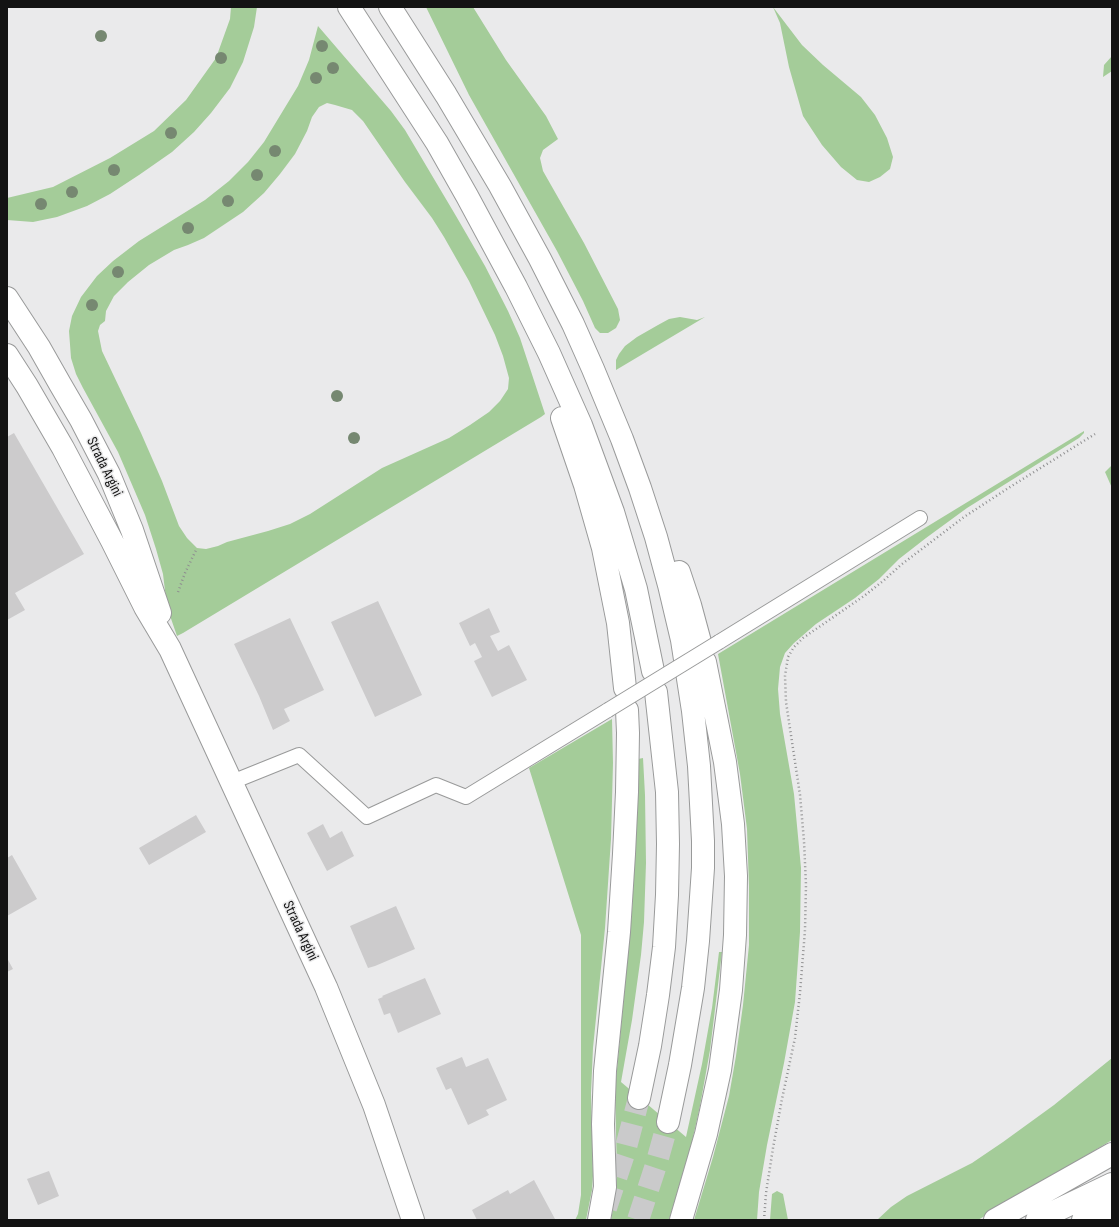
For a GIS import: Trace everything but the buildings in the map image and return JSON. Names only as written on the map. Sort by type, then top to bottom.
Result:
[{"type":"main road","points":[[350,7],[436,143],[480,218],[549,353],[600,476],[622,540],[636,589],[654,681],[667,792],[668,844],[664,947],[651,1039],[639,1098]]},
{"type":"main road","points":[[390,7],[475,142],[540,259],[570,318],[680,575],[690,605],[708,649],[733,824],[736,876],[735,935],[731,990],[720,1070],[706,1134],[682,1220]]},
{"type":"main road","points":[[505,265],[516,288],[534,335],[581,471],[595,517],[603,548],[618,623],[625,688]]},
{"type":"main road","name":"Strada Argini","points":[[7,298],[39,347],[81,420],[122,504],[143,560],[170,649]]},
{"type":"main road","name":"Strada Argini","points":[[7,355],[63,448],[145,607],[170,649],[323,981],[374,1105],[413,1220]]},
{"type":"main road","points":[[631,463],[658,543],[682,640],[693,711],[701,793],[703,868],[696,964],[685,1041],[668,1122]]},
{"type":"main road","points":[[599,1220],[605,1188],[603,1124],[605,1071],[619,932],[627,792],[628,733],[617,710]]},
{"type":"main road","points":[[995,1220],[1112,1154]]},
{"type":"main road","points":[[1037,1220],[1112,1184]]},
{"type":"main road","points":[[1083,1220],[1112,1206]]},
{"type":"lane","points":[[232,782],[299,755],[368,817],[436,785],[466,797],[617,710],[708,649],[920,518]]},
{"type":"path","points":[[764,1220],[766,1193],[773,1148],[795,1038],[805,930],[806,885],[804,841],[800,795],[786,702],[785,676],[788,657],[794,647],[803,638],[864,596],[902,564],[964,517],[1095,434]]},
{"type":"green space","points":[[231,7],[257,7],[254,27],[243,62],[230,88],[194,132],[172,152],[139,175],[110,194],[87,206],[57,217],[33,222],[7,220],[7,198],[53,187],[110,158],[154,131],[186,100],[216,58],[230,19]]},
{"type":"green space","points":[[426,7],[473,7],[506,60],[546,116],[558,139],[543,150],[540,158],[543,171],[584,243],[618,309],[620,320],[616,328],[608,333],[600,333],[595,328],[557,251],[469,95]]},
{"type":"green space","points":[[773,7],[802,45],[861,97],[875,115],[887,138],[893,157],[890,169],[880,177],[869,182],[857,180],[841,167],[822,145],[803,116],[789,67],[780,23]]},
{"type":"green space","points":[[318,26],[391,111],[405,130],[485,266],[508,311],[520,338],[545,414],[177,636],[167,607],[163,574],[145,515],[118,452],[76,374],[71,358],[69,331],[72,316],[81,297],[97,276],[113,261],[139,241],[205,200],[229,181],[248,162],[264,142],[298,86],[309,60]],"holes":[[[327,103],[352,110],[363,121],[432,218],[469,281],[495,335],[509,378],[508,389],[500,401],[489,412],[470,425],[449,438],[382,468],[310,514],[290,524],[268,531],[206,549],[197,548],[187,538],[179,526],[162,481],[141,433],[102,351],[98,331],[100,325],[105,321],[106,311],[114,296],[128,282],[149,265],[174,250],[204,238],[243,212],[264,193],[295,154],[307,131],[312,117],[319,107]]]},
{"type":"green space","points":[[1112,56],[1112,71],[1103,77],[1104,65]]},
{"type":"green space","points":[[680,317],[697,320],[705,317],[616,370],[616,360],[625,346],[637,337],[669,319]]},
{"type":"green space","points":[[1084,431],[1079,438],[967,508],[926,538],[899,559],[879,579],[855,598],[816,624],[785,653],[780,667],[778,689],[780,714],[794,794],[801,868],[800,932],[795,1002],[767,1145],[759,1192],[757,1220],[694,1220],[729,1096],[743,1005],[749,945],[747,829],[740,774],[718,654]]},
{"type":"green space","points":[[1112,465],[1112,488],[1105,472]]},
{"type":"green space","points":[[612,719],[613,763],[611,839],[605,928],[593,1048],[591,1093],[592,1190],[586,1220],[575,1220],[578,1214],[581,1195],[581,935],[529,768]]},
{"type":"green space","points":[[643,758],[646,863],[644,922],[632,1020],[621,1082],[686,1137],[702,1064],[712,1008],[719,952],[722,952],[710,1050],[700,1106],[692,1142],[669,1220],[611,1220],[617,1175],[615,1090],[632,911],[638,759]]},
{"type":"green space","points":[[1112,1058],[1112,1140],[978,1220],[877,1220],[891,1207],[907,1196],[972,1163],[1003,1142],[1054,1105]]},
{"type":"green space","points":[[777,1191],[783,1194],[788,1220],[770,1220],[772,1194]]},
{"type":"tunnel","points":[[606,1208],[625,1151],[639,1098]]},
{"type":"tunnel","points":[[638,1220],[668,1122]]}]
